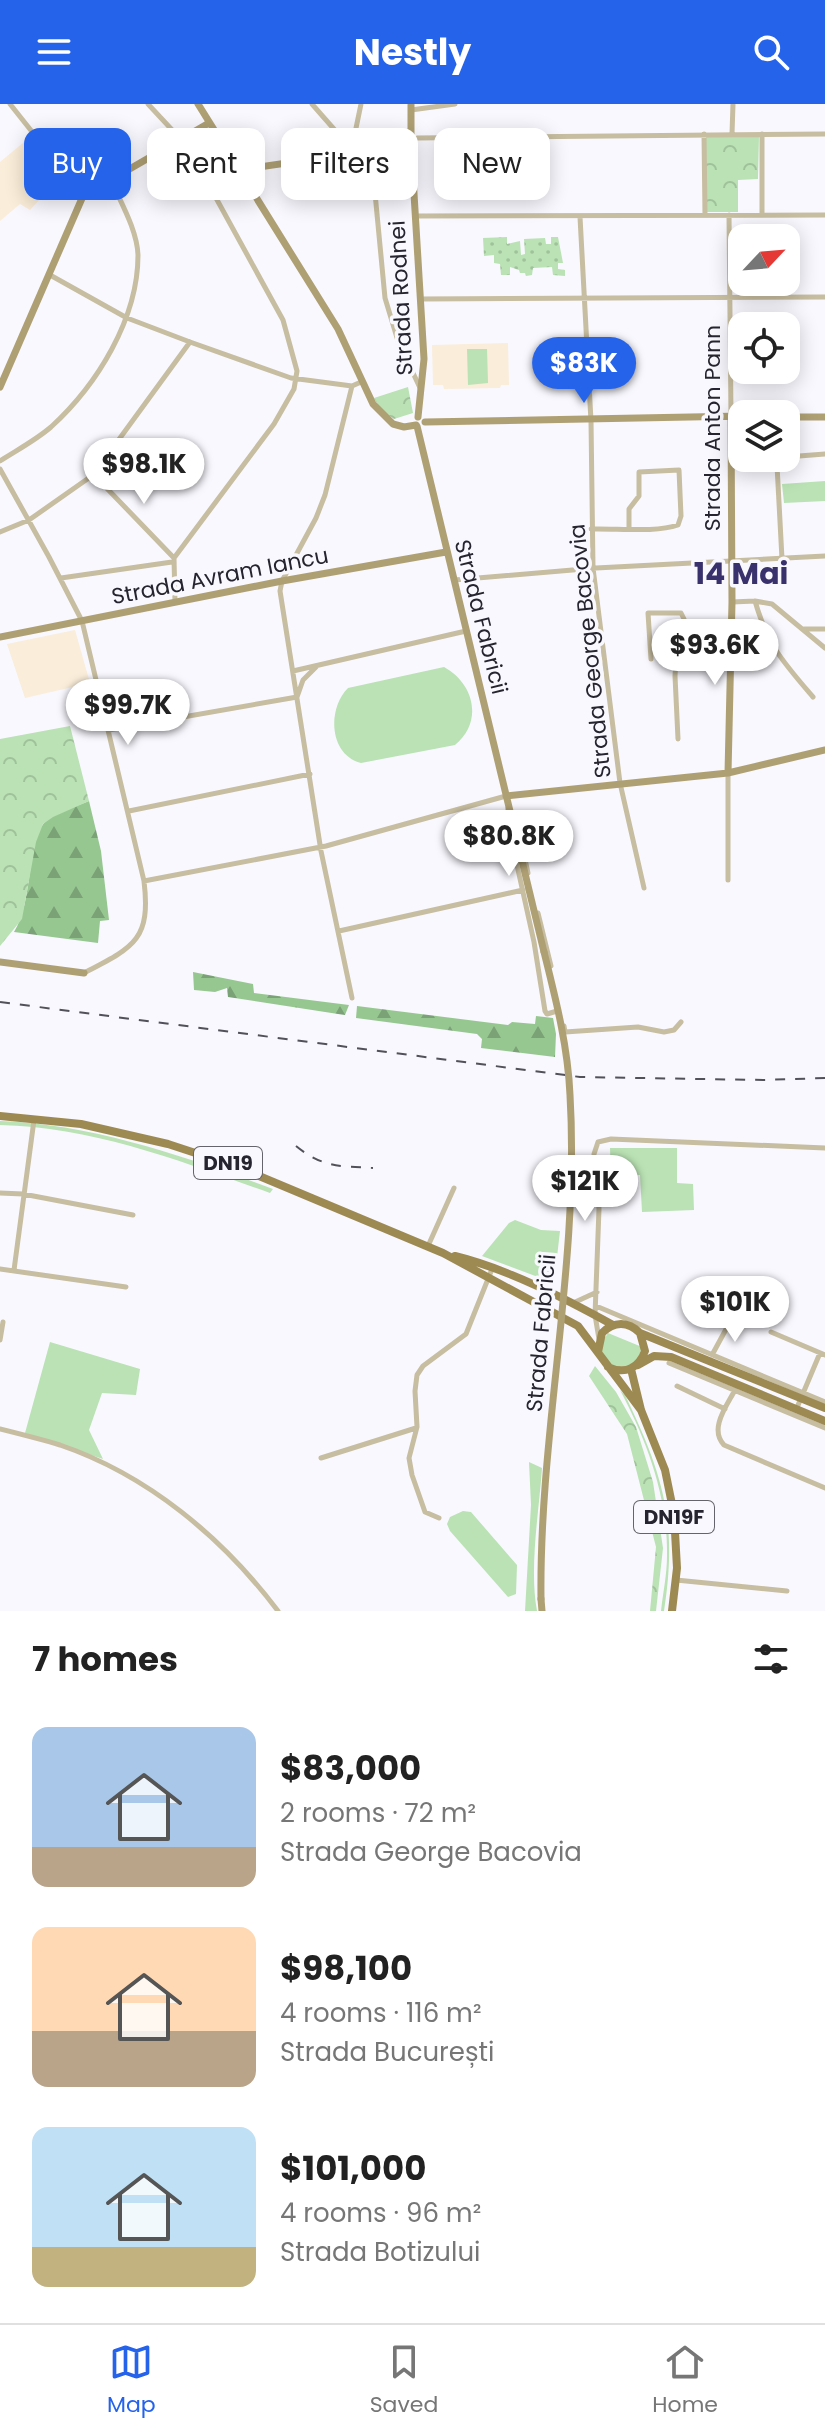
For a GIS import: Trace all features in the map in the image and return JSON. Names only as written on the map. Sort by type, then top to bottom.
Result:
[{"type":"main road","points":[[198,104],[212,128]]},
{"type":"main road","name":"Strada Rodnei","points":[[411,107],[412,128]]},
{"type":"main road","points":[[202,128],[209,123]]},
{"type":"main road","points":[[0,387],[81,200]]},
{"type":"main road","points":[[257,200],[338,329],[361,382],[382,415],[397,425],[728,416]]},
{"type":"main road","name":"Strada Rodnei","points":[[415,200],[421,299],[422,391],[419,424]]},
{"type":"main road","points":[[800,417],[825,417]]},
{"type":"main road","name":"Strada Fabricii","points":[[419,424],[446,552],[566,1049],[572,1137],[570,1203],[543,1539],[542,1611]]},
{"type":"main road","name":"Strada Anton Pann","points":[[728,773],[732,602],[731,472]]},
{"type":"main road","name":"Strada Avram Iancu","points":[[0,637],[446,552]]},
{"type":"main road","points":[[506,796],[728,773],[824,753]]},
{"type":"main road","points":[[0,962],[84,973]]},
{"type":"main road","name":"DN19","points":[[0,1116],[34,1118],[122,1133],[204,1155],[490,1273],[596,1311],[613,1325],[628,1325],[640,1333],[712,1357],[825,1408]]},
{"type":"main road","name":"DN19","points":[[490,1273],[515,1294],[578,1326],[605,1365]]},
{"type":"main road","points":[[598,1353],[599,1339],[613,1325]]},
{"type":"main road","points":[[634,1367],[645,1351],[640,1333]]},
{"type":"main road","points":[[605,1365],[618,1371],[634,1367],[654,1356],[671,1357],[795,1412],[825,1421]]},
{"type":"main road","name":"DN19F","points":[[605,1365],[641,1410]]},
{"type":"main road","name":"DN19F","points":[[634,1367],[641,1410],[661,1456],[670,1487],[677,1545],[672,1611]]},
{"type":"street","points":[[10,104],[29,128]]},
{"type":"street","points":[[148,104],[169,128]]},
{"type":"street","points":[[312,104],[334,128]]},
{"type":"street","points":[[356,128],[361,104]]},
{"type":"street","points":[[411,107],[455,104]]},
{"type":"street","points":[[732,134],[733,104]]},
{"type":"street","points":[[704,134],[705,215]]},
{"type":"street","points":[[762,134],[762,215]]},
{"type":"street","points":[[418,139],[825,134]]},
{"type":"street","points":[[0,461],[47,430],[68,410],[92,378],[127,318],[138,255],[136,241],[119,200]]},
{"type":"street","points":[[175,602],[173,560],[274,424],[296,379],[296,358],[283,320],[217,200]]},
{"type":"street","points":[[377,200],[385,298],[413,379],[422,391]]},
{"type":"street","name":"Strada Anton Pann","points":[[729,215],[731,400]]},
{"type":"street","points":[[416,216],[825,215]]},
{"type":"street","name":"Strada George Bacovia","points":[[580,217],[591,421],[593,568],[620,783],[644,888]]},
{"type":"street","points":[[50,275],[127,318],[296,379],[352,386],[361,382]]},
{"type":"street","points":[[421,299],[825,297]]},
{"type":"street","points":[[0,532],[29,520],[93,475],[190,342]]},
{"type":"street","points":[[352,386],[325,495],[282,581],[280,591],[320,846],[352,998]]},
{"type":"street","points":[[800,456],[825,454]]},
{"type":"street","points":[[0,469],[82,621],[144,881],[146,914],[142,932],[118,953],[84,973]]},
{"type":"street","points":[[591,529],[669,528],[678,525],[681,516],[679,470],[639,472],[639,496],[629,509],[629,528]]},
{"type":"street","points":[[777,472],[782,559]]},
{"type":"street","points":[[93,475],[173,560]]},
{"type":"street","points":[[454,580],[593,568],[825,556]]},
{"type":"street","points":[[61,578],[173,560]]},
{"type":"street","points":[[755,601],[771,645],[813,697]]},
{"type":"street","points":[[732,602],[755,601],[778,607],[825,648]]},
{"type":"street","points":[[651,659],[648,613],[683,614],[684,648],[676,659],[678,739]]},
{"type":"street","points":[[803,629],[825,629]]},
{"type":"street","points":[[293,671],[466,631]]},
{"type":"street","points":[[684,648],[731,648]]},
{"type":"street","points":[[297,697],[303,680],[316,667]]},
{"type":"street","points":[[109,730],[297,697]]},
{"type":"street","name":"Strada Anton Pann","points":[[728,773],[728,880]]},
{"type":"street","points":[[129,811],[310,774]]},
{"type":"street","points":[[144,881],[320,846],[506,796]]},
{"type":"street","name":"Strada Fabricii","points":[[508,808],[516,818],[560,1007],[556,1013],[547,1014],[545,1011],[507,820],[508,808]]},
{"type":"street","points":[[339,931],[523,890]]},
{"type":"street","points":[[560,1007],[565,1032],[638,1027],[664,1032],[674,1030],[681,1022]]},
{"type":"street","points":[[14,1270],[34,1118]]},
{"type":"street","points":[[599,1339],[596,1311],[599,1209],[594,1154],[598,1142],[611,1139],[825,1148]]},
{"type":"street","points":[[428,1247],[454,1188]]},
{"type":"street","points":[[0,1193],[23,1194],[133,1215]]},
{"type":"street","points":[[0,1269],[126,1287]]},
{"type":"street","points":[[439,1518],[425,1512],[409,1458],[417,1427],[417,1375],[428,1360],[466,1334],[490,1273]]},
{"type":"street","name":"Strada Fabricii","points":[[572,1304],[597,1291]]},
{"type":"street","points":[[596,1311],[712,1357],[737,1309],[753,1309],[763,1314]]},
{"type":"street","points":[[0,1340],[3,1322]]},
{"type":"street","points":[[771,1332],[823,1354],[795,1412]]},
{"type":"street","points":[[669,1363],[795,1412],[825,1428]]},
{"type":"street","points":[[677,1386],[725,1409]]},
{"type":"street","points":[[735,1390],[717,1433],[724,1445],[825,1488]]},
{"type":"street","points":[[802,1395],[825,1402]]},
{"type":"street","points":[[321,1458],[417,1427]]},
{"type":"street","points":[[0,1429],[61,1446],[121,1472],[198,1524],[278,1611]]},
{"type":"street","points":[[676,1580],[787,1591]]},
{"type":"shaded area","points":[[24,142],[24,200],[39,200],[30,210],[20,204],[0,221],[0,162]]},
{"type":"shaded area","points":[[508,343],[509,385],[501,385],[500,388],[444,389],[443,385],[433,385],[432,345]]},
{"type":"shaded area","points":[[75,630],[90,683],[25,698],[7,644]]},
{"type":"green space","points":[[706,136],[759,136],[758,179],[738,180],[738,212],[706,212]]},
{"type":"green space","points":[[507,237],[507,244],[520,241],[521,255],[525,254],[524,239],[545,238],[546,244],[551,244],[551,237],[558,237],[563,263],[558,263],[558,269],[565,270],[565,276],[553,275],[552,267],[533,268],[532,275],[526,276],[510,267],[510,275],[501,275],[500,264],[494,263],[494,255],[484,256],[483,238]]},
{"type":"green space","points":[[467,349],[487,349],[488,383],[468,385]]},
{"type":"green space","points":[[408,387],[413,413],[394,419],[381,410],[374,398]]},
{"type":"green space","points":[[825,481],[825,501],[784,503],[782,484]]},
{"type":"green space","points":[[444,667],[463,683],[472,704],[469,726],[455,745],[361,763],[343,751],[337,741],[334,719],[341,697],[348,688]]},
{"type":"green space","points":[[70,726],[89,801],[43,824],[36,842],[22,919],[0,946],[0,739]]},
{"type":"green space","points":[[89,801],[101,851],[109,920],[100,921],[98,943],[14,932],[24,905],[35,844],[44,823],[65,810]]},
{"type":"green space","points":[[193,972],[253,984],[254,993],[349,1005],[345,1015],[228,997],[227,988],[215,992],[194,990]]},
{"type":"green space","points":[[357,1006],[508,1025],[512,1022],[535,1024],[536,1016],[553,1018],[555,1057],[481,1048],[482,1039],[477,1034],[356,1018]]},
{"type":"green space","points":[[0,1121],[35,1123],[104,1135],[173,1154],[273,1189],[270,1193],[171,1158],[104,1139],[35,1127],[0,1125]]},
{"type":"green space","points":[[610,1148],[677,1148],[677,1183],[693,1184],[694,1210],[642,1212],[640,1175],[611,1176]]},
{"type":"green space","points":[[515,1220],[541,1230],[560,1231],[554,1283],[482,1256]]},
{"type":"green space","points":[[608,1333],[642,1347],[636,1364],[614,1368],[603,1358],[601,1344]]},
{"type":"green space","points":[[50,1342],[140,1369],[136,1395],[102,1393],[89,1430],[103,1459],[25,1433]]},
{"type":"green space","points":[[595,1366],[616,1392],[636,1427],[653,1482],[663,1548],[656,1611],[650,1611],[656,1547],[627,1434],[589,1376]]},
{"type":"green space","points":[[620,1390],[649,1450],[664,1499],[669,1551],[664,1611],[661,1611],[667,1563],[660,1491],[647,1449]]},
{"type":"green space","points":[[529,1462],[542,1468],[534,1558],[537,1611],[525,1611],[531,1505]]},
{"type":"green space","points":[[463,1511],[471,1512],[517,1565],[516,1594],[508,1597],[450,1531],[447,1524],[450,1517]]},
{"type":"railway","points":[[0,1002],[580,1077],[825,1078]]},
{"type":"railway","points":[[296,1146],[324,1162],[373,1168]]},
{"type":"district","name":"14 Mai","points":[[741,573]]}]
